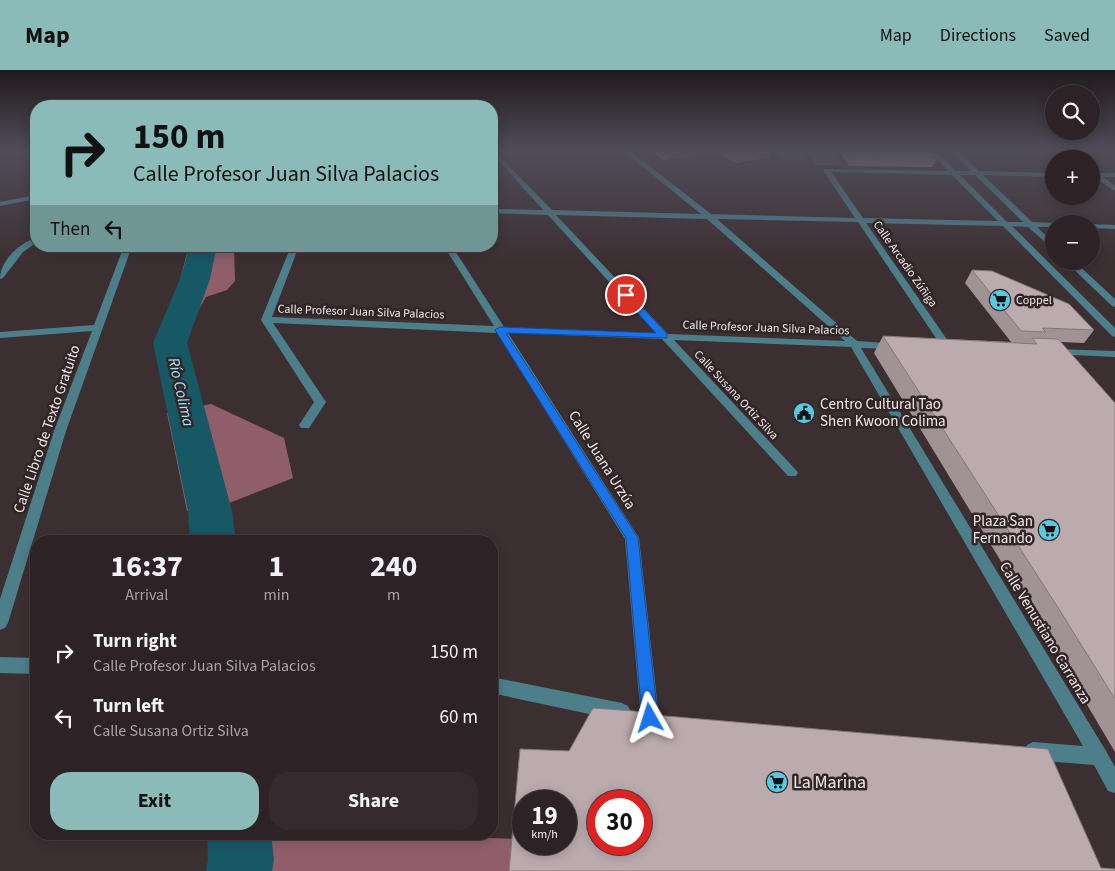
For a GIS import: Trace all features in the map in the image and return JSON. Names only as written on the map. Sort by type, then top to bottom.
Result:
[{"type":"street","name":"Calle Susana Ortiz Silva","points":[[526,187],[792,472]]},
{"type":"street","name":"Calle Venustiano Carranza","points":[[672,187],[710,217],[854,344],[1115,784]]},
{"type":"street","name":"Calle Arcadio Zúñiga","points":[[838,187],[948,348]]},
{"type":"street","points":[[968,187],[1115,334]]},
{"type":"street","points":[[991,187],[1045,240]]},
{"type":"street","points":[[0,204],[30,198]]},
{"type":"street","points":[[498,211],[1045,225]]},
{"type":"street","points":[[1100,226],[1115,226]]},
{"type":"street","points":[[0,276],[19,250],[30,242]]},
{"type":"street","name":"Calle Libro de Texto Gratuito","points":[[0,623],[60,431],[100,328],[126,252]]},
{"type":"street","points":[[293,252],[266,320],[320,402],[305,425]]},
{"type":"street","name":"Calle Juana Urzúa","points":[[452,252],[632,538],[650,718]]},
{"type":"street","points":[[1078,270],[1115,304]]},
{"type":"street","name":"Calle Profesor Juan Silva Palacios","points":[[266,320],[910,346]]},
{"type":"street","points":[[0,335],[100,328]]},
{"type":"street","points":[[1046,352],[1115,354]]},
{"type":"street","points":[[0,665],[30,666]]},
{"type":"street","points":[[498,686],[650,718],[669,720]]},
{"type":"street","points":[[1012,750],[1100,757]]},
{"type":"shaded area","points":[[187,252],[234,252],[235,281],[227,290],[206,297],[191,323],[166,331]]},
{"type":"shaded area","points":[[211,404],[284,438],[293,478],[201,514],[187,511],[167,413]]},
{"type":"shaded area","points":[[512,839],[512,871],[254,871],[256,840]]},
{"type":"building","points":[[972,270],[992,271],[1069,304],[1094,330],[1042,328],[1046,332],[1021,331]]},
{"type":"building","name":"Plaza San Fernando","points":[[883,336],[1037,344],[1032,338],[1058,339],[1115,403],[1115,699],[1057,606]]},
{"type":"building","name":"La Marina","points":[[593,708],[1048,749],[1101,868],[1115,869],[1115,871],[509,871],[512,838],[512,855],[577,855],[577,790],[516,790],[520,749],[569,751]]},
{"type":"waterway","name":"Río Colima","points":[[202,252],[195,279],[170,343],[210,511],[212,535]]},
{"type":"waterway","name":"Río Colima","points":[[239,840],[241,860],[239,871]]},
{"type":"place","name":"Coppel","points":[[1000,300]]},
{"type":"place","name":"Centro Cultural Tao Shen Kwoon Colima","points":[[804,413]]},
{"type":"place","name":"Plaza San Fernando","points":[[1049,530]]},
{"type":"place","name":"La Marina","points":[[777,782]]},
{"type":"route","points":[[626,295],[664,336],[500,330],[632,538],[650,718]]}]
